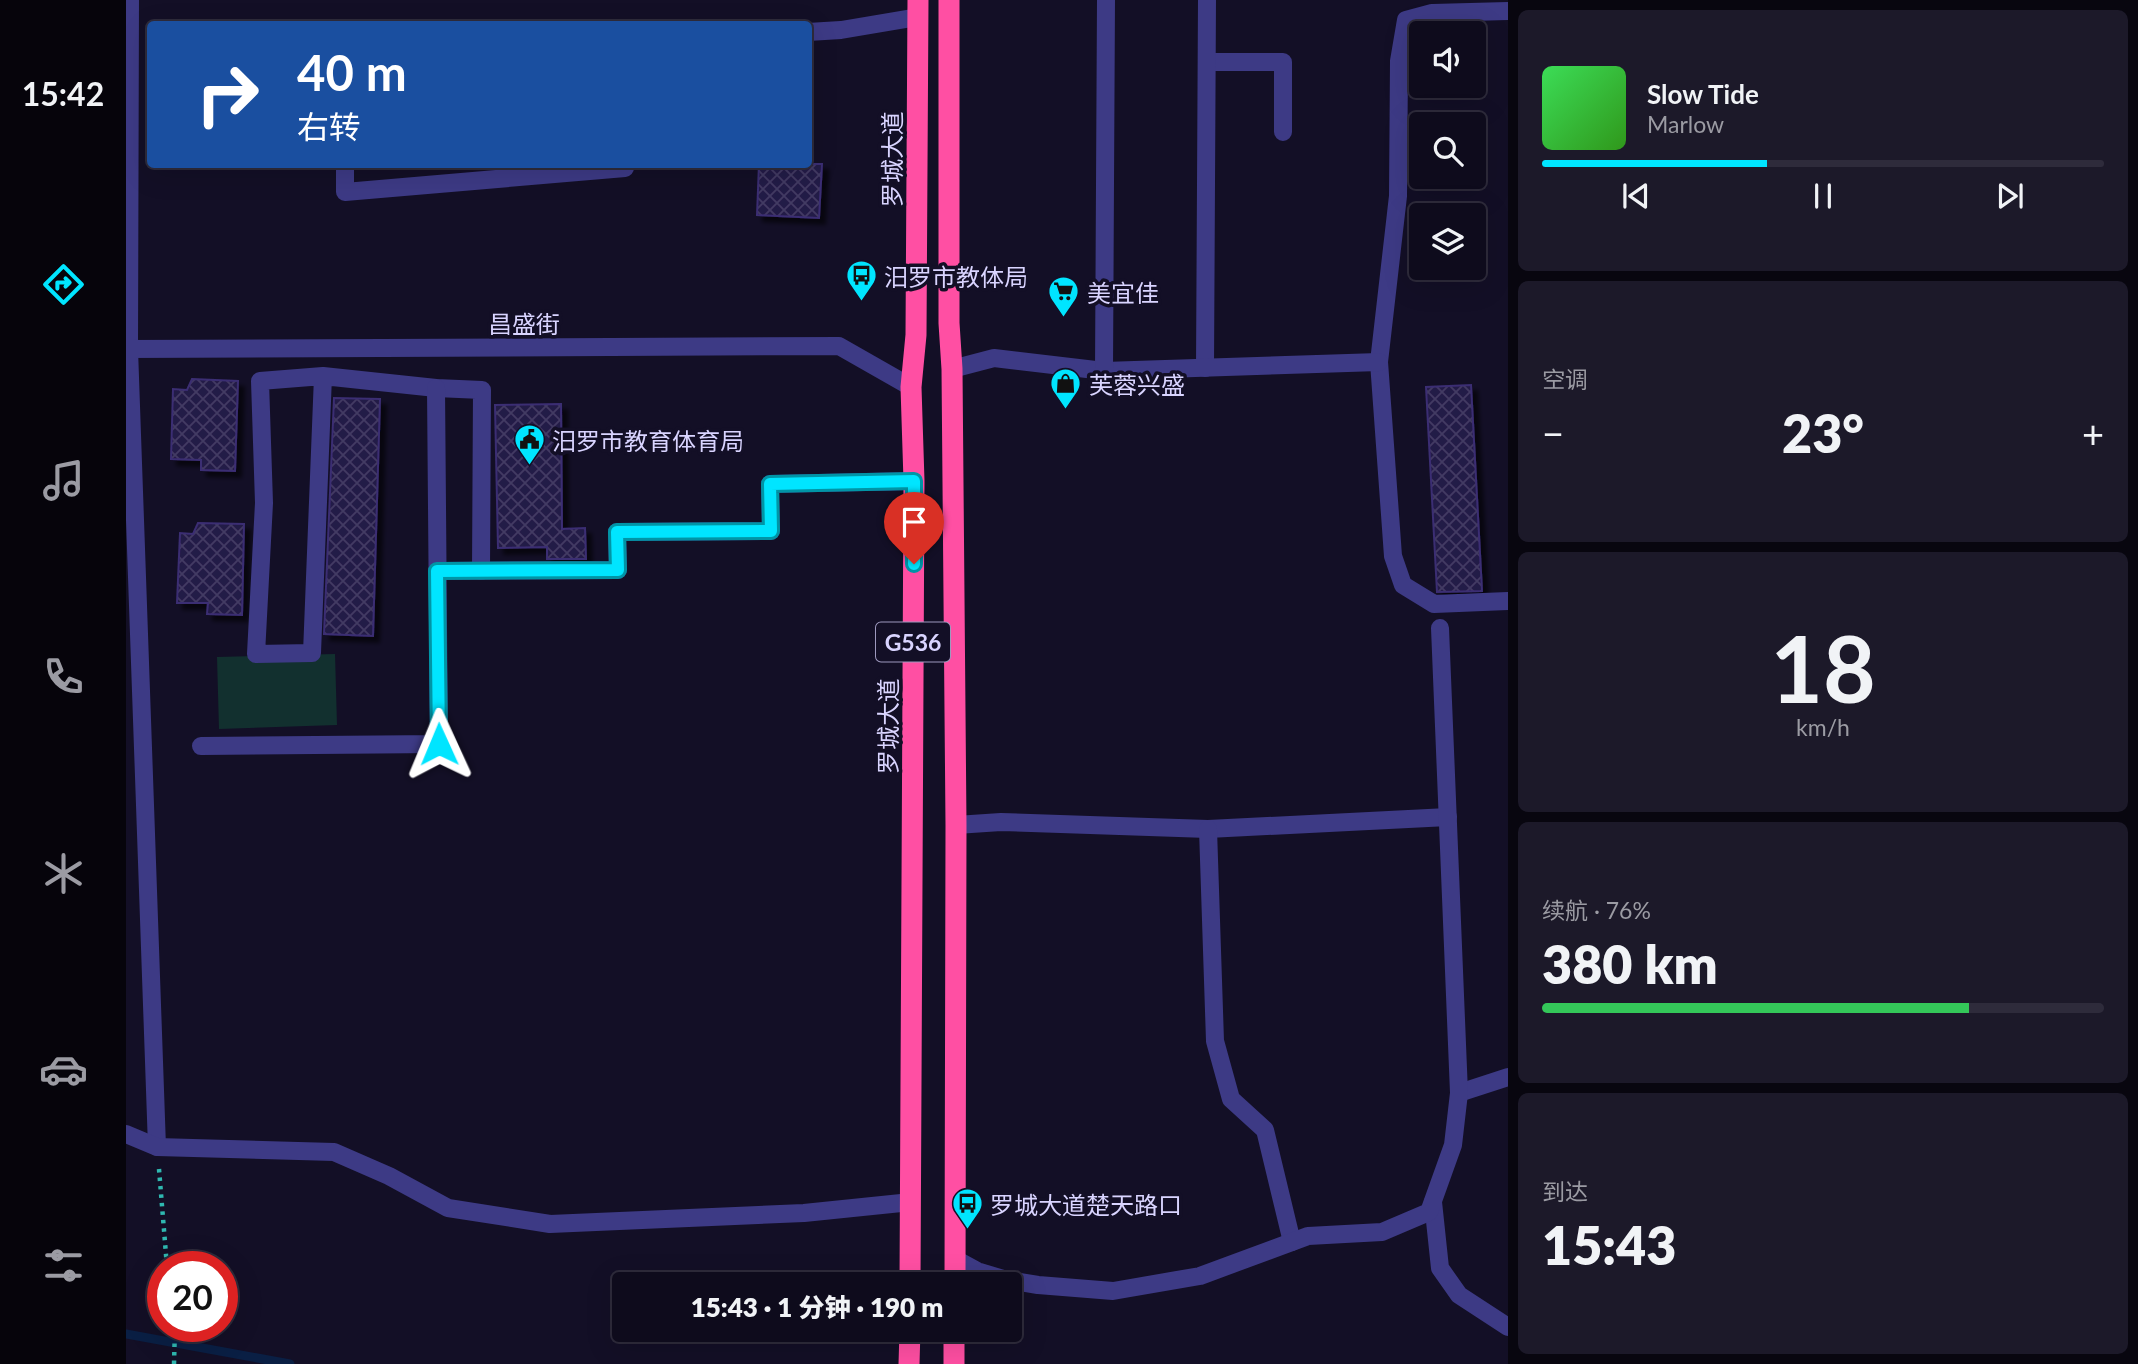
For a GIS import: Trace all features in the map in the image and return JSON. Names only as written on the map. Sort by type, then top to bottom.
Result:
[{"type":"highway","name":"G536","points":[[949,0],[948,323],[952,369],[956,825],[955,1272]]},
{"type":"highway","name":"罗城大道","points":[[910,1272],[914,481],[911,387],[916,335],[918,8]]},
{"type":"highway","points":[[909,1364],[910,1342]]},
{"type":"highway","points":[[954,1342],[954,1364]]},
{"type":"street","points":[[130,0],[128,349],[157,1147]]},
{"type":"street","points":[[1104,371],[1106,0]]},
{"type":"street","points":[[1205,368],[1207,0]]},
{"type":"street","points":[[812,32],[841,30],[918,8]]},
{"type":"street","points":[[1508,11],[1432,13],[1406,20],[1399,61],[1398,197],[1379,362],[1392,556],[1403,584],[1434,604],[1508,601]]},
{"type":"street","points":[[1208,62],[1283,62],[1283,132]]},
{"type":"street","points":[[345,168],[345,192],[625,168]]},
{"type":"street","name":"昌盛街","points":[[128,349],[839,346],[911,387]]},
{"type":"street","points":[[952,369],[994,358],[1104,371],[1379,362]]},
{"type":"street","points":[[323,376],[312,653],[256,654],[264,503],[260,381],[323,376],[482,390],[481,571]]},
{"type":"street","points":[[201,746],[439,744],[436,388]]},
{"type":"street","points":[[437,571],[618,570],[617,532],[771,531],[770,484],[914,481]]},
{"type":"street","points":[[955,1259],[977,1271],[1007,1280],[1113,1292],[1200,1276],[1308,1236],[1382,1232],[1429,1212],[1453,1145],[1459,1093],[1440,628]]},
{"type":"street","points":[[956,825],[1001,822],[1208,829],[1448,817]]},
{"type":"street","points":[[1208,829],[1215,1041],[1231,1099],[1265,1130],[1293,1242]]},
{"type":"street","points":[[1459,1093],[1508,1077]]},
{"type":"street","points":[[126,1135],[157,1147],[334,1152],[389,1175],[448,1208],[550,1224],[804,1213],[911,1202]]},
{"type":"street","points":[[1433,1202],[1440,1268],[1459,1295],[1508,1327]]},
{"type":"path","points":[[157,1147],[166,1251]]},
{"type":"path","points":[[174,1342],[174,1364]]},
{"type":"green space","points":[[335,654],[337,725],[219,729],[217,657]]},
{"type":"building","points":[[812,164],[822,164],[819,218],[757,215],[759,168],[812,168]]},
{"type":"building","points":[[192,379],[238,381],[235,471],[201,470],[201,460],[171,459],[173,389],[187,390]]},
{"type":"building","points":[[1471,385],[1482,591],[1437,592],[1426,387]]},
{"type":"building","points":[[334,398],[380,399],[373,636],[324,634]]},
{"type":"building","name":"汨罗市教育体育局","points":[[561,404],[562,529],[585,528],[586,559],[547,559],[547,547],[498,548],[495,405]]},
{"type":"building","points":[[198,523],[244,524],[242,615],[207,614],[208,603],[177,603],[180,533],[193,534]]},
{"type":"waterway","points":[[126,1334],[290,1364]]},
{"type":"place","name":"汨罗市教体局","points":[[861,303]]},
{"type":"place","name":"美宜佳","points":[[1064,319]]},
{"type":"place","name":"芙蓉兴盛","points":[[1066,411]]},
{"type":"place","name":"汨罗市教育体育局","points":[[529,467]]},
{"type":"place","name":"罗城大道楚天路口","points":[[967,1231]]},
{"type":"route","points":[[439,744],[437,571],[618,570],[617,532],[771,531],[770,484],[914,481],[914,564]]}]
